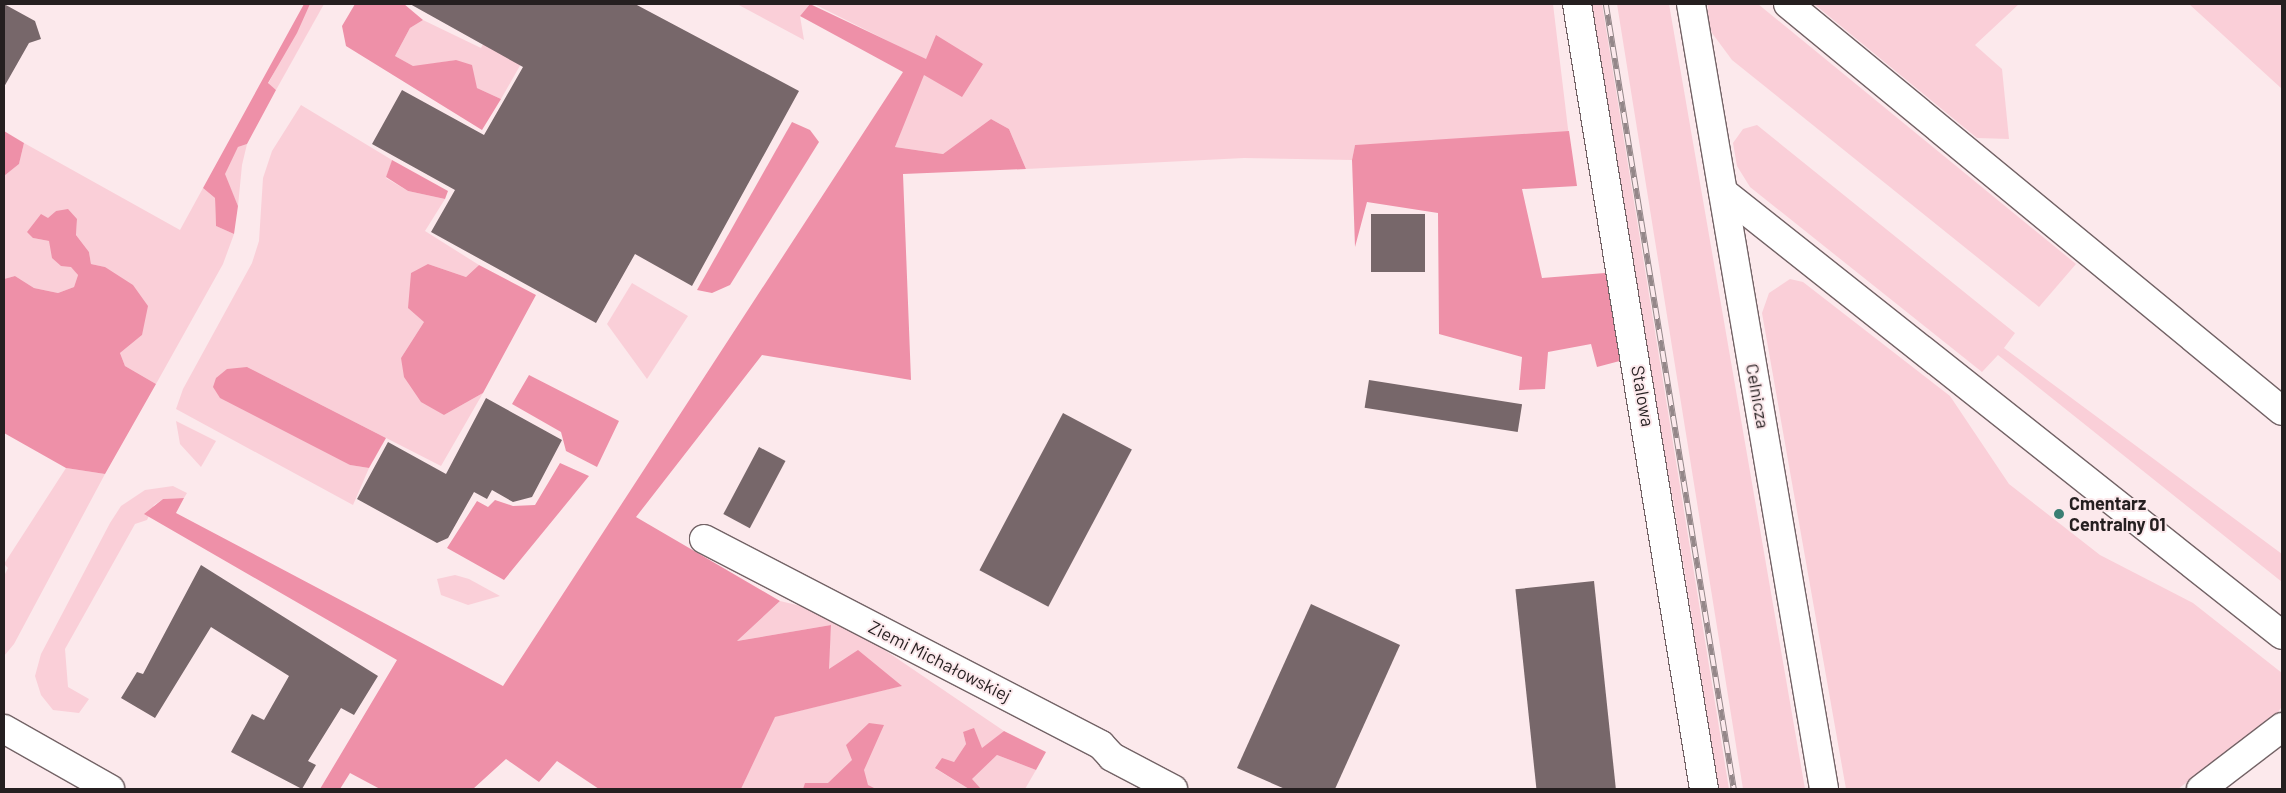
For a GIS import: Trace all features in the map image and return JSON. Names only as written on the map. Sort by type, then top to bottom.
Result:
[{"type":"street","name":"Stalowa","points":[[1577,4],[1704,789]]},
{"type":"street","name":"Celnicza","points":[[1691,4],[1824,789]]},
{"type":"street","points":[[1788,4],[2282,411]]},
{"type":"street","points":[[1723,192],[2282,635]]},
{"type":"street","name":"Ziemi Michałowskiej","points":[[704,539],[1100,745],[1112,757],[1173,789]]},
{"type":"street","points":[[2201,789],[2282,728]]},
{"type":"street","points":[[4,729],[110,789]]},
{"type":"shaded area","points":[[304,4],[310,4],[297,33],[268,83],[276,90],[247,144],[238,147],[225,174],[238,206],[234,234],[216,226],[215,198],[203,188]]},
{"type":"shaded area","points":[[310,4],[324,4],[276,90],[268,84]]},
{"type":"shaded area","points":[[355,4],[404,4],[423,20],[410,28],[395,56],[413,66],[456,60],[472,65],[477,88],[501,99],[482,130],[346,46],[342,26]]},
{"type":"shaded area","points":[[506,4],[555,4],[501,99],[477,88],[456,60],[414,67],[395,56],[410,28],[423,20],[481,48]]},
{"type":"shaded area","points":[[737,4],[810,4],[800,16],[804,40]]},
{"type":"shaded area","points":[[810,4],[926,59],[936,35],[983,64],[962,97],[924,75],[895,147],[943,154],[991,119],[1009,129],[1026,169],[903,174],[911,380],[762,355],[636,517],[780,601],[737,641],[831,625],[829,669],[858,650],[902,686],[775,717],[741,789],[599,789],[557,761],[539,782],[506,759],[473,789],[380,789],[350,773],[340,789],[320,789],[397,660],[144,514],[163,499],[184,498],[176,513],[503,686],[903,72],[800,16]]},
{"type":"shaded area","points":[[814,4],[1553,4],[1569,137],[1355,145],[1352,160],[1244,158],[1026,169],[1009,129],[991,119],[943,154],[895,147],[936,35],[926,60]]},
{"type":"shaded area","points":[[1583,4],[1602,4],[1729,789],[1719,789],[1675,511]]},
{"type":"shaded area","points":[[1617,4],[1669,4],[1805,789],[1743,789]]},
{"type":"shaded area","points":[[1708,4],[1758,4],[2076,264],[2039,307],[1732,60],[1712,33],[1707,20]]},
{"type":"shaded area","points":[[1814,4],[2019,4],[1975,45],[2002,69],[2009,139],[1977,138]]},
{"type":"shaded area","points":[[2189,4],[2282,4],[2282,89],[2223,35]]},
{"type":"shaded area","points":[[301,105],[392,160],[386,178],[408,191],[445,199],[425,231],[479,265],[466,277],[428,264],[424,322],[401,358],[444,415],[483,393],[441,466],[247,367],[350,465],[369,468],[353,505],[176,409],[183,389],[252,263],[259,241],[263,178],[272,151]]},
{"type":"shaded area","points":[[792,122],[810,130],[819,142],[730,285],[712,293],[697,290]]},
{"type":"shaded area","points":[[1757,125],[2015,333],[2004,348],[2282,554],[2282,582],[1998,355],[1982,372],[1750,187],[1737,166],[1733,143],[1743,129]]},
{"type":"shaded area","points":[[4,131],[24,143],[19,164],[4,176]]},
{"type":"shaded area","points":[[1569,131],[1577,186],[1522,189],[1542,278],[1605,273],[1631,358],[1597,367],[1591,344],[1548,352],[1545,389],[1519,390],[1522,357],[1439,334],[1438,213],[1367,202],[1355,247],[1352,160],[1355,145]]},
{"type":"shaded area","points":[[24,143],[180,230],[203,188],[215,198],[216,226],[234,234],[223,264],[156,384],[125,366],[120,353],[142,335],[105,267],[91,264],[89,252],[76,235],[77,219],[56,211],[33,238],[49,241],[71,266],[78,275],[74,287],[58,293],[34,288],[15,276],[4,279],[4,176],[19,164]]},
{"type":"shaded area","points":[[247,144],[242,165],[238,206],[224,174],[238,147]]},
{"type":"shaded area","points":[[392,160],[448,191],[445,199],[408,191],[386,177]]},
{"type":"shaded area","points":[[68,209],[77,219],[76,235],[89,252],[91,264],[105,267],[133,285],[148,306],[142,335],[120,353],[125,366],[156,384],[105,474],[66,468],[4,433],[4,279],[15,276],[34,288],[58,293],[74,287],[78,275],[71,267],[61,266],[52,258],[49,241],[33,238],[27,232],[41,214],[48,218],[56,211]]},
{"type":"shaded area","points":[[428,264],[466,277],[479,265],[536,295],[483,393],[444,415],[421,402],[404,377],[401,358],[424,322],[408,308],[411,273]]},
{"type":"shaded area","points":[[1790,279],[1803,282],[1950,396],[2009,484],[2100,555],[2193,603],[2282,673],[2282,706],[2277,714],[2178,789],[1846,789],[1762,313],[1769,293]]},
{"type":"shaded area","points":[[632,283],[688,316],[647,379],[607,324]]},
{"type":"shaded area","points":[[247,367],[386,438],[369,468],[350,465],[220,398],[213,387],[216,378],[227,369]]},
{"type":"shaded area","points":[[529,375],[619,421],[597,467],[566,451],[561,432],[512,404]]},
{"type":"shaded area","points":[[176,421],[216,441],[201,467],[180,444]]},
{"type":"shaded area","points":[[560,463],[589,476],[504,580],[447,548],[477,501],[488,507],[495,500],[513,506],[535,505]]},
{"type":"shaded area","points":[[66,468],[105,474],[14,644],[4,656],[4,576],[8,568],[4,564]]},
{"type":"shaded area","points":[[173,486],[187,493],[184,498],[163,499],[154,505],[147,520],[135,524],[65,649],[68,687],[89,699],[79,713],[53,710],[41,695],[35,676],[41,654],[110,523],[121,506],[145,490]]},
{"type":"shaded area","points":[[455,575],[469,579],[500,596],[468,605],[441,595],[437,579]]},
{"type":"shaded area","points":[[780,601],[830,613],[1004,731],[982,749],[963,732],[966,744],[954,762],[936,769],[969,789],[741,789],[774,717],[901,686],[828,670],[831,625],[737,641]]},
{"type":"shaded area","points":[[869,723],[884,725],[864,770],[868,785],[876,789],[803,789],[805,783],[828,783],[852,760],[846,745]]},
{"type":"shaded area","points":[[974,728],[982,748],[1004,731],[1046,752],[1036,770],[997,755],[972,779],[981,789],[969,789],[935,768],[942,758],[954,762],[966,744],[963,732]]},
{"type":"shaded area","points":[[997,755],[1036,770],[1025,789],[981,789],[971,779]]},
{"type":"building","points":[[4,4],[35,21],[41,39],[29,43],[4,87]]},
{"type":"building","points":[[410,4],[635,4],[799,91],[692,286],[635,254],[596,323],[431,232],[455,190],[372,144],[402,90],[484,135],[523,67]]},
{"type":"building","points":[[1371,214],[1425,214],[1425,272],[1371,272]]},
{"type":"building","points":[[1369,380],[1522,404],[1518,432],[1365,408]]},
{"type":"building","points":[[486,398],[562,440],[532,497],[513,502],[492,490],[487,499],[474,492],[448,538],[437,543],[357,499],[388,442],[446,474]]},
{"type":"building","points":[[1063,413],[1132,450],[1048,607],[979,570]]},
{"type":"building","points":[[759,447],[785,461],[750,528],[723,514]]},
{"type":"building","points":[[201,565],[378,676],[354,715],[341,708],[308,761],[316,765],[302,789],[231,752],[252,714],[264,720],[289,676],[211,627],[155,718],[121,698],[137,672],[143,674]]},
{"type":"building","points":[[1594,581],[1616,789],[1536,789],[1515,589]]},
{"type":"building","points":[[1311,604],[1400,645],[1335,789],[1285,789],[1237,768]]},
{"type":"railway","points":[[1606,4],[1734,789]]},
{"type":"place","name":"Cmentarz Centralny 01","points":[[2059,514]]}]
